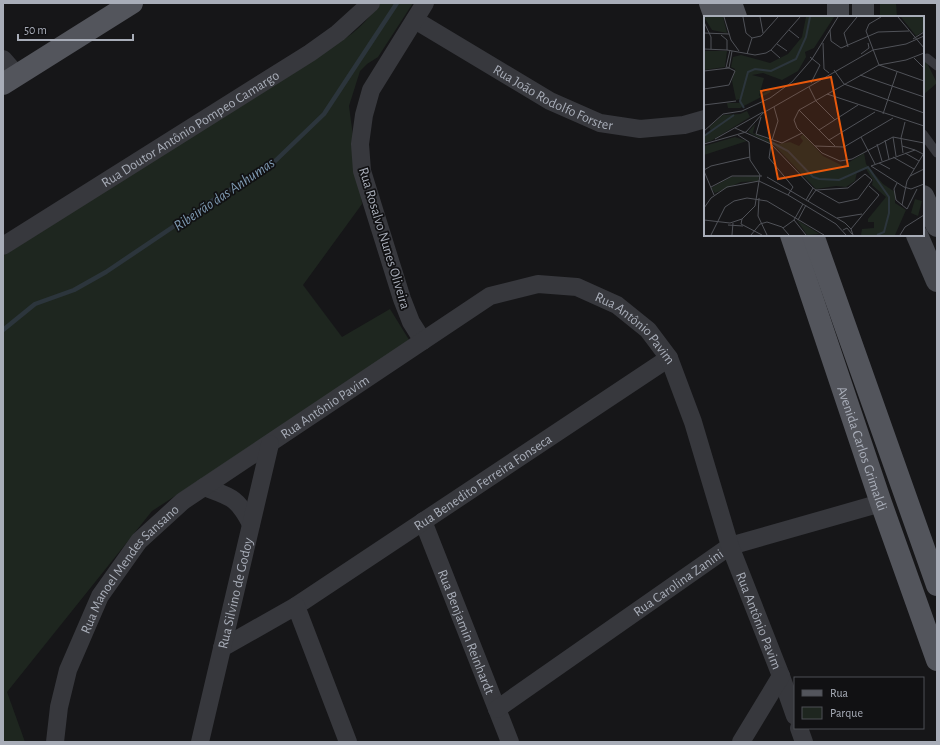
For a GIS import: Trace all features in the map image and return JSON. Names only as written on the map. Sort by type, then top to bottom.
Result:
[{"type":"main road","points":[[8,73],[132,3]]},
{"type":"main road","points":[[710,3],[715,16]]},
{"type":"main road","points":[[731,3],[736,16]]},
{"type":"main road","points":[[838,3],[838,16]]},
{"type":"main road","points":[[863,3],[863,16]]},
{"type":"main road","points":[[924,198],[937,226]]},
{"type":"main road","name":"Avenida Carlos Grimaldi","points":[[791,236],[881,503],[937,660]]},
{"type":"main road","name":"Avenida Carlos Grimaldi","points":[[813,236],[937,585]]},
{"type":"main road","points":[[917,236],[937,281]]},
{"type":"street","name":"Rua Doutor Antônio Pompeo Camargo","points":[[3,246],[310,53],[349,24],[371,3]]},
{"type":"street","name":"Rua Rosalvo Nunes Oliveira","points":[[424,341],[411,322],[402,299],[362,170],[360,144],[364,115],[371,90],[425,3]]},
{"type":"street","name":"Rua João Rodolfo Forster","points":[[415,20],[550,101],[600,123],[640,129],[684,125],[704,119]]},
{"type":"street","name":"Rua Antônio Pavim","points":[[270,444],[490,296],[538,284],[577,287],[617,305],[648,330],[669,358],[693,422],[730,546],[794,713]]},
{"type":"street","name":"Rua Benedito Ferreira Fonseca","points":[[222,648],[296,606],[669,358]]},
{"type":"street","name":"Rua Manoel Mendes Sansano","points":[[55,742],[59,707],[68,670],[100,596],[139,541],[183,501],[270,444]]},
{"type":"street","name":"Rua Silvino de Godoy","points":[[200,742],[270,444]]},
{"type":"street","points":[[204,487],[228,496],[241,505],[251,524]]},
{"type":"street","name":"Rua Carolina Zanini","points":[[497,709],[730,546],[881,503]]},
{"type":"street","name":"Rua Benjamin Reinhardt","points":[[423,521],[510,742]]},
{"type":"street","points":[[921,537],[937,556]]},
{"type":"street","points":[[296,606],[348,742]]},
{"type":"street","points":[[741,742],[781,676]]},
{"type":"street","points":[[799,729],[804,742]]},
{"type":"lane","points":[[927,58],[937,66]]},
{"type":"lane","points":[[924,135],[937,153]]},
{"type":"green space","points":[[380,3],[413,3],[378,57],[367,64],[360,71],[349,106],[362,204],[303,285],[342,337],[390,309],[411,343],[152,511],[7,692],[25,742],[3,742],[3,256],[347,37],[365,22]]},
{"type":"green space","points":[[880,3],[896,3],[897,16],[880,16]]},
{"type":"green space","points":[[924,57],[937,83],[924,94]]},
{"type":"waterway","name":"Ribeirão das Anhumas","points":[[3,330],[35,304],[74,290],[106,272],[207,204],[272,164],[324,114],[397,3]]}]
